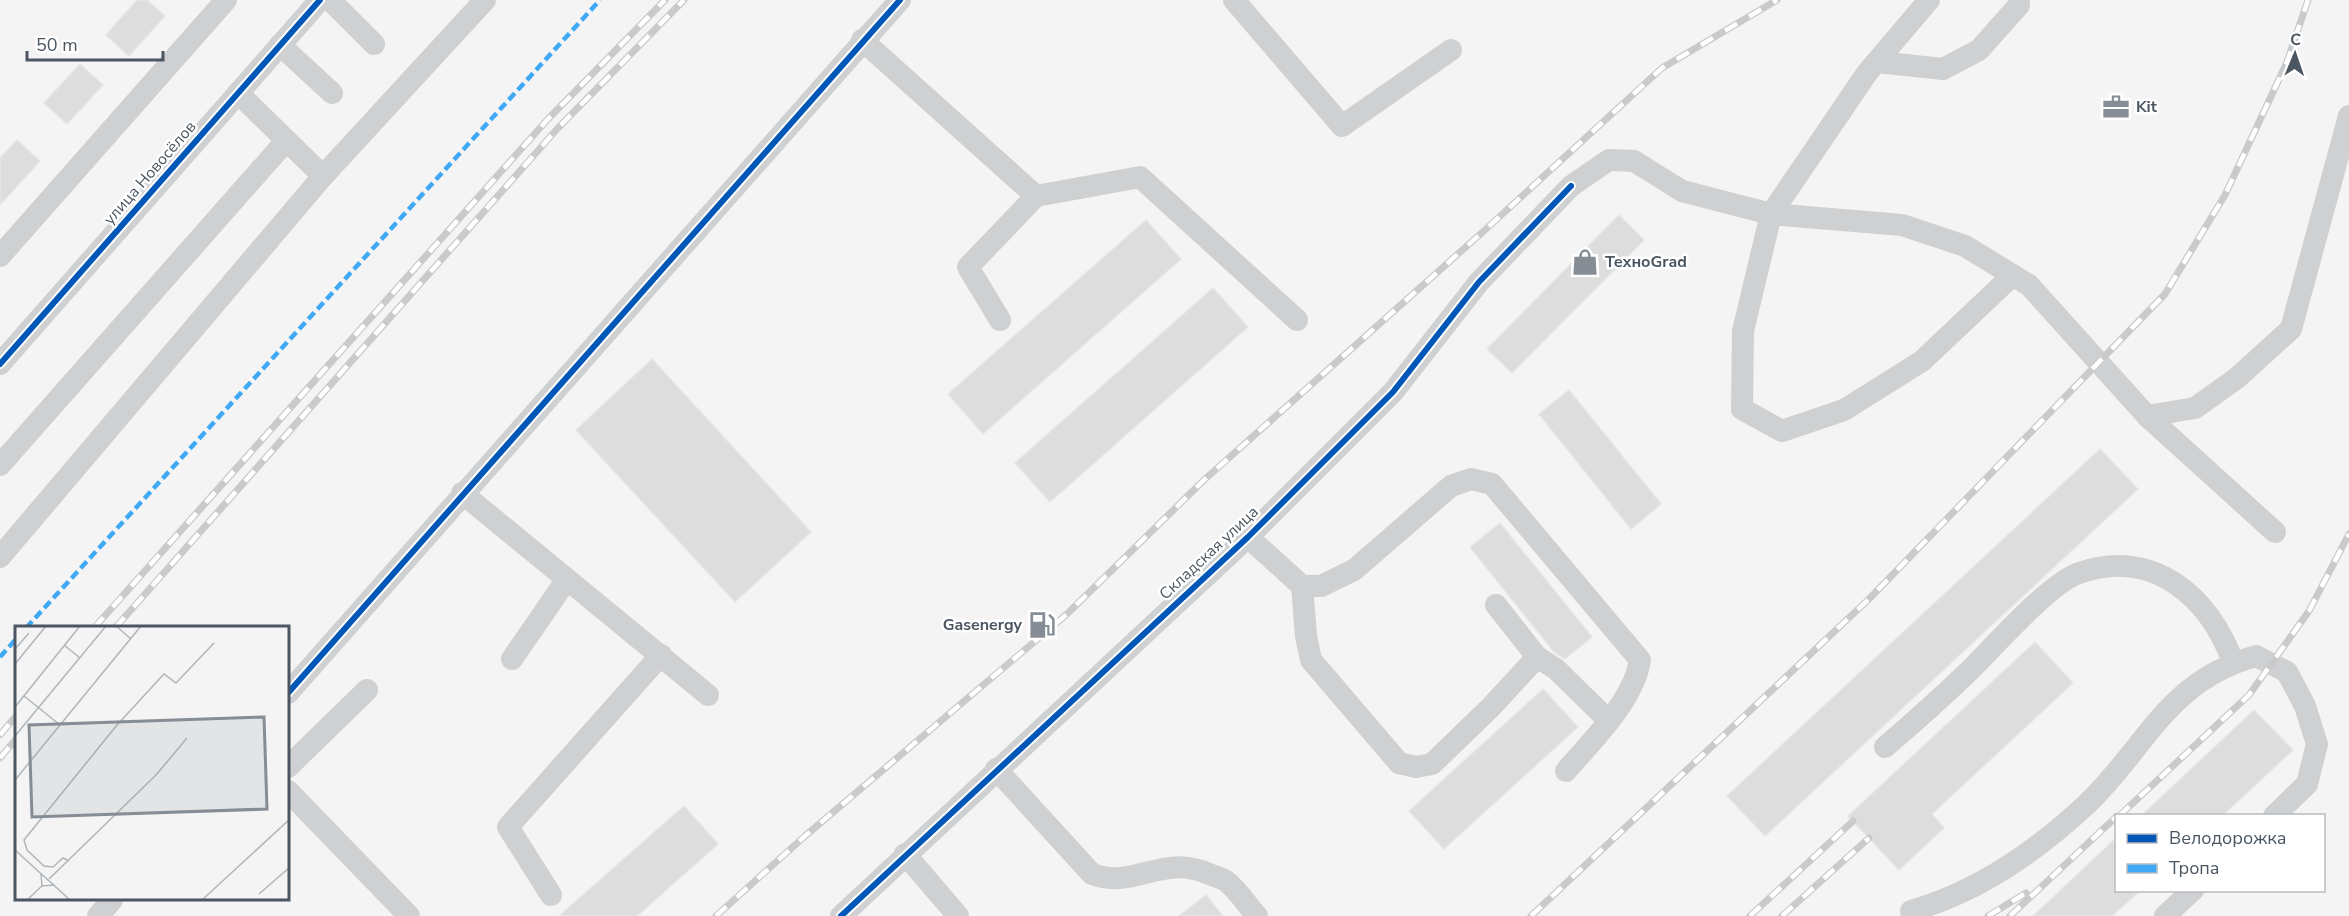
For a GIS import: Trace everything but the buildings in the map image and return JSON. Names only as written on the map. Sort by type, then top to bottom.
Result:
[{"type":"street","points":[[0,256],[226,0]]},
{"type":"street","points":[[0,557],[323,177],[485,0]]},
{"type":"street","points":[[290,691],[862,40],[900,0]]},
{"type":"street","points":[[1234,0],[1342,126],[1451,50]]},
{"type":"street","points":[[1929,0],[1876,62],[1771,214],[1743,331],[1742,409],[1782,431],[1844,410],[1922,361],[2013,275]]},
{"type":"street","points":[[1876,62],[1943,69],[1980,50],[2019,5],[2019,0]]},
{"type":"street","points":[[315,2],[374,44]]},
{"type":"street","name":"улица Новосёлов","points":[[0,364],[280,45],[315,2]]},
{"type":"street","points":[[862,40],[1036,196]]},
{"type":"street","points":[[280,45],[332,93]]},
{"type":"street","points":[[238,93],[323,177]]},
{"type":"street","points":[[2147,416],[2195,408],[2237,378],[2292,329],[2349,116]]},
{"type":"street","points":[[0,465],[286,141]]},
{"type":"street","name":"Складская улица","points":[[841,916],[904,854],[1248,537],[1393,392],[1479,282],[1570,186],[1609,160],[1634,161],[1682,191],[1771,214],[1902,225],[1965,246],[2029,285],[2147,416],[2275,532]]},
{"type":"street","points":[[1000,320],[968,267],[1036,196],[1140,177],[1297,320]]},
{"type":"street","points":[[1248,537],[1302,586],[1322,586],[1354,570],[1451,486],[1471,479],[1492,484],[1640,660],[1638,676],[1609,721],[1566,771]]},
{"type":"street","points":[[462,493],[708,695]]},
{"type":"street","points":[[1885,747],[1965,675],[2045,597],[2078,573],[2122,565],[2171,578],[2203,607],[2226,642],[2233,662]]},
{"type":"street","points":[[512,659],[567,579]]},
{"type":"street","points":[[1302,586],[1306,636],[1311,660],[1399,762],[1416,767],[1432,764],[1491,707],[1537,657]]},
{"type":"street","points":[[1496,605],[1537,657],[1557,669],[1609,721]]},
{"type":"street","points":[[551,895],[508,827],[660,656]]},
{"type":"street","points":[[1911,911],[1940,903],[2000,874],[2088,802],[2172,704],[2206,676],[2233,662],[2256,656],[2287,672],[2305,706],[2317,744],[2307,784],[2276,814]]},
{"type":"street","points":[[290,764],[367,690]]},
{"type":"street","points":[[996,769],[1092,874],[1107,880],[1130,877],[1167,866],[1197,868],[1226,881],[1257,916]]},
{"type":"street","points":[[290,793],[409,916]]},
{"type":"street","points":[[904,854],[958,916]]},
{"type":"street","points":[[2165,916],[2192,892]]},
{"type":"street","points":[[98,916],[111,901]]},
{"type":"railway","points":[[96,626],[548,119],[665,0]]},
{"type":"railway","points":[[117,626],[558,128],[684,0]]},
{"type":"railway","points":[[716,916],[805,836],[1067,614],[1204,480],[1486,229],[1662,68],[1777,0]]},
{"type":"railway","points":[[1531,916],[1869,599],[2165,294],[2225,195],[2287,62],[2308,0]]},
{"type":"railway","points":[[2121,814],[2249,695],[2309,611],[2349,534]]},
{"type":"railway","points":[[0,735],[15,717]]},
{"type":"railway","points":[[0,758],[15,740]]},
{"type":"railway","points":[[2010,916],[2115,818]]},
{"type":"railway","points":[[1750,916],[1853,821]]},
{"type":"railway","points":[[1782,916],[1869,838]]},
{"type":"railway","points":[[1988,916],[2026,893]]},
{"type":"marked path","points":[[28,626],[600,0]]},
{"type":"marked path","points":[[0,657],[15,640]]},
{"type":"cycle path","points":[[0,364],[320,0]]},
{"type":"cycle path","points":[[290,691],[900,0]]},
{"type":"cycle path","points":[[841,916],[1248,537],[1393,392],[1479,282],[1571,186]]},
{"type":"place","name":"Kit","points":[[2116,107]]},
{"type":"place","name":"ТехноGrad","points":[[1585,262]]},
{"type":"place","name":"Gasenergy","points":[[1042,625]]}]
